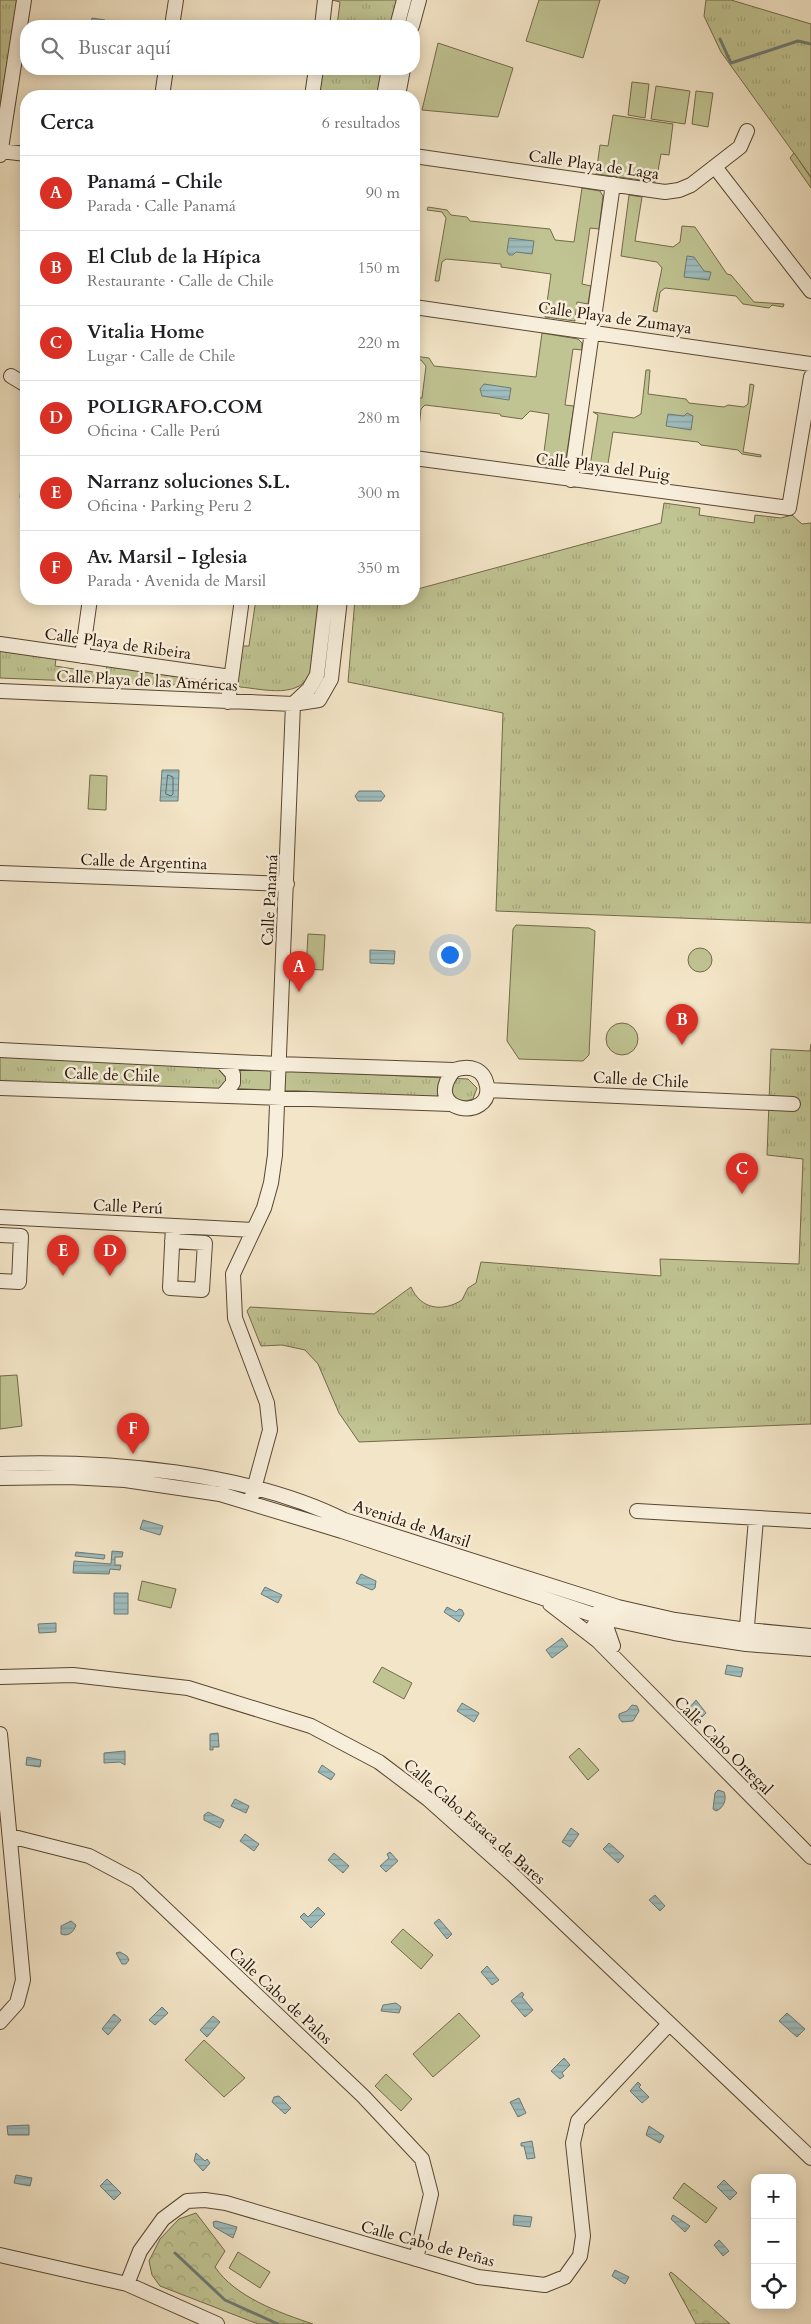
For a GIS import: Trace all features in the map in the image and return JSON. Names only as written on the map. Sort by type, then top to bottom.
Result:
[{"type":"street","points":[[21,20],[24,0]]},
{"type":"street","points":[[173,20],[176,0]]},
{"type":"street","points":[[323,20],[325,0]]},
{"type":"street","points":[[399,20],[404,0]]},
{"type":"street","points":[[414,20],[419,0]]},
{"type":"street","points":[[0,155],[20,25]]},
{"type":"street","points":[[163,90],[165,75]]},
{"type":"street","points":[[313,90],[315,75]]},
{"type":"street","points":[[385,90],[387,75]]},
{"type":"street","points":[[399,90],[402,75]]},
{"type":"street","name":"Calle Playa de Laga","points":[[420,157],[665,192],[679,190],[691,185],[740,147],[747,131]]},
{"type":"street","points":[[0,151],[20,153]]},
{"type":"street","points":[[715,166],[811,291]]},
{"type":"street","points":[[571,480],[613,184]]},
{"type":"street","name":"Calle Playa de Zumaya","points":[[420,308],[592,331],[811,364]]},
{"type":"street","points":[[12,376],[20,381]]},
{"type":"street","name":"Calle Playa del Puig","points":[[420,459],[789,508],[811,377]]},
{"type":"street","points":[[82,656],[89,605]]},
{"type":"street","points":[[228,702],[241,605]]},
{"type":"street","points":[[293,704],[309,689],[317,675],[325,605]]},
{"type":"street","name":"Calle Playa de las Américas","points":[[0,691],[293,704],[319,700],[331,679],[339,605]]},
{"type":"street","name":"Calle Playa de Ribeira","points":[[0,644],[231,677]]},
{"type":"street","name":"Calle Panamá","points":[[252,1496],[270,1430],[268,1403],[235,1318],[233,1274],[264,1208],[271,1183],[275,1155],[293,704]]},
{"type":"street","name":"Calle de Argentina","points":[[0,872],[287,884]]},
{"type":"street","name":"Calle de Chile","points":[[0,1050],[222,1062],[454,1070]]},
{"type":"street","points":[[222,1062],[233,1074],[233,1083],[224,1095]]},
{"type":"street","points":[[250,1063],[240,1074],[240,1084],[250,1096]]},
{"type":"street","points":[[465,1067],[478,1070],[486,1080],[488,1090],[483,1101],[475,1108],[461,1109],[451,1104],[445,1095],[445,1081],[454,1070],[465,1067]]},
{"type":"street","name":"Calle de Chile","points":[[0,1088],[451,1104]]},
{"type":"street","name":"Calle de Chile","points":[[488,1090],[793,1104]]},
{"type":"street","points":[[0,1281],[19,1282],[21,1236],[1,1235],[1,1217]]},
{"type":"street","name":"Calle Perú","points":[[1,1217],[253,1230]]},
{"type":"street","points":[[172,1241],[205,1243],[202,1290],[170,1288],[172,1241],[173,1226]]},
{"type":"street","points":[[187,1242],[188,1227]]},
{"type":"street","name":"Avenida de Marsil","points":[[0,1464],[132,1467],[223,1481],[252,1496],[600,1617],[632,1624],[746,1637],[811,1636]]},
{"type":"street","name":"Avenida de Marsil","points":[[0,1478],[69,1477],[125,1480],[220,1494],[252,1496],[318,1507],[344,1520],[582,1597],[746,1637],[811,1649]]},
{"type":"street","points":[[637,1511],[811,1521]]},
{"type":"street","points":[[746,1637],[756,1519]]},
{"type":"street","name":"Calle Cabo Ortegal","points":[[541,1597],[613,1651],[703,1750],[811,1858]]},
{"type":"street","points":[[582,1597],[606,1626],[613,1651]]},
{"type":"street","points":[[598,1641],[593,1627],[600,1617],[618,1607]]},
{"type":"street","points":[[613,1651],[632,1624]]},
{"type":"street","name":"Calle Cabo Estaca de Bares","points":[[0,1676],[73,1675],[188,1688],[312,1726],[379,1762],[428,1799],[512,1874],[811,2158]]},
{"type":"street","points":[[0,1734],[23,1980],[17,2003],[0,2022]]},
{"type":"street","name":"Calle Cabo de Palos","points":[[10,1836],[89,1856],[136,1881],[363,2096],[422,2159],[432,2194],[416,2259]]},
{"type":"street","name":"Calle Cabo de Peñas","points":[[127,2284],[140,2250],[163,2219],[187,2201],[206,2200],[226,2203],[478,2277],[545,2284],[565,2277],[580,2256],[583,2236],[573,2143],[578,2121],[669,2024]]},
{"type":"street","points":[[0,2256],[127,2284],[217,2324]]},
{"type":"green space","points":[[0,0],[17,0],[0,111]]},
{"type":"green space","points":[[332,0],[397,0],[392,20],[338,20],[340,2]]},
{"type":"green space","points":[[539,0],[600,0],[583,58],[526,41]]},
{"type":"green space","points":[[706,0],[731,0],[811,24],[811,177],[721,52],[704,16]]},
{"type":"green space","points":[[438,43],[513,68],[498,117],[422,110]]},
{"type":"green space","points":[[321,75],[381,75],[378,90],[320,90]]},
{"type":"green space","points":[[632,82],[649,84],[645,118],[628,115]]},
{"type":"green space","points":[[656,86],[690,91],[685,124],[651,119]]},
{"type":"green space","points":[[696,91],[713,93],[708,127],[692,124]]},
{"type":"green space","points":[[613,115],[673,124],[669,155],[661,154],[656,182],[596,174],[600,145],[608,146]]},
{"type":"green space","points":[[794,153],[811,178],[811,188],[790,158]]},
{"type":"green space","points":[[582,188],[600,191],[603,196],[599,229],[590,228],[582,284],[591,286],[588,304],[577,302],[575,321],[545,317],[551,274],[501,267],[501,264],[446,259],[442,262],[439,281],[435,281],[446,218],[442,212],[427,210],[428,207],[447,210],[451,215],[467,217],[470,221],[550,229],[555,240],[574,242]]},
{"type":"green space","points":[[629,195],[642,197],[635,241],[673,247],[680,242],[682,226],[695,227],[727,274],[731,275],[754,302],[784,304],[783,307],[772,305],[769,308],[743,304],[736,296],[665,288],[660,292],[657,312],[653,311],[662,268],[657,262],[621,256]]},
{"type":"green space","points":[[542,333],[578,339],[582,343],[582,350],[573,349],[565,405],[574,406],[565,465],[562,469],[542,467],[549,414],[530,411],[522,419],[501,416],[500,414],[425,405],[421,409],[420,418],[420,398],[422,398],[426,366],[420,360],[420,357],[429,358],[434,366],[536,377]]},
{"type":"green space","points":[[646,370],[650,370],[648,394],[686,399],[689,403],[744,407],[748,404],[750,384],[754,385],[743,452],[761,455],[761,457],[742,454],[738,450],[701,445],[698,442],[613,432],[606,476],[589,473],[598,415],[593,412],[634,418],[641,414]]},
{"type":"green space","points":[[664,503],[700,508],[699,515],[754,523],[755,515],[781,518],[792,515],[802,524],[811,523],[811,923],[496,911],[503,713],[348,682],[354,605],[420,605],[420,588],[661,523]]},
{"type":"green space","points":[[255,605],[318,605],[311,671],[306,680],[299,686],[281,691],[240,687],[237,684],[241,646],[249,646]]},
{"type":"green space","points":[[0,651],[56,659],[55,666],[106,674],[107,666],[221,683],[220,687],[0,678]]},
{"type":"green space","points":[[90,775],[107,776],[106,810],[88,809]]},
{"type":"green space","points":[[516,925],[589,928],[595,931],[589,1055],[583,1061],[519,1059],[507,1041],[513,929]]},
{"type":"green space","points":[[308,934],[325,935],[323,970],[306,969]]},
{"type":"green space","points":[[700,948],[709,951],[712,960],[709,969],[700,972],[691,969],[688,960],[691,951]]},
{"type":"green space","points":[[622,1023],[628,1024],[633,1028],[637,1033],[637,1045],[633,1050],[628,1054],[622,1055],[616,1054],[611,1050],[607,1045],[606,1039],[607,1033],[611,1028],[616,1024]]},
{"type":"green space","points":[[811,1044],[811,1424],[359,1442],[339,1413],[318,1364],[305,1350],[282,1345],[261,1346],[247,1311],[250,1307],[374,1314],[411,1287],[415,1295],[427,1304],[433,1307],[447,1306],[462,1300],[468,1288],[476,1283],[481,1262],[661,1276],[660,1259],[799,1264],[803,1159],[767,1155],[771,1049],[810,1051]]},
{"type":"green space","points":[[0,1057],[468,1079],[477,1088],[473,1099],[466,1101],[0,1081]]},
{"type":"green space","points":[[17,1375],[22,1426],[0,1429],[0,1376]]},
{"type":"green space","points":[[142,1581],[176,1589],[171,1608],[138,1600]]},
{"type":"green space","points":[[382,1667],[412,1683],[404,1699],[373,1682]]},
{"type":"green space","points":[[579,1748],[599,1770],[588,1780],[569,1757]]},
{"type":"green space","points":[[403,1929],[433,1955],[421,1969],[391,1942]]},
{"type":"green space","points":[[459,2013],[480,2036],[433,2077],[413,2054]]},
{"type":"green space","points":[[204,2040],[245,2078],[224,2097],[185,2060]]},
{"type":"green space","points":[[386,2074],[412,2099],[401,2111],[375,2086]]},
{"type":"green space","points":[[684,2183],[717,2208],[706,2223],[673,2198]]},
{"type":"green space","points":[[196,2213],[225,2251],[215,2267],[224,2278],[234,2287],[259,2303],[313,2324],[258,2324],[160,2286],[152,2275],[149,2261],[160,2239],[179,2219]]},
{"type":"green space","points":[[238,2252],[270,2272],[260,2288],[229,2268]]},
{"type":"green space","points":[[671,2272],[730,2324],[696,2324],[669,2274]]},
{"type":"water","points":[[509,238],[534,241],[532,254],[516,252],[513,255],[509,255],[507,251]]},
{"type":"water","points":[[687,256],[694,257],[704,271],[711,272],[709,280],[684,277]]},
{"type":"water","points":[[484,384],[511,388],[509,400],[482,396],[480,389]]},
{"type":"water","points":[[687,413],[693,416],[691,430],[666,426],[668,414],[684,416]]},
{"type":"water","points":[[162,770],[179,770],[178,801],[160,801]]},
{"type":"water","points":[[359,791],[381,791],[385,796],[381,801],[358,801],[355,796]]},
{"type":"water","points":[[370,950],[395,951],[394,964],[370,963]]},
{"type":"water","points":[[143,1520],[163,1526],[160,1535],[140,1529]]},
{"type":"water","points":[[112,1551],[123,1552],[122,1557],[115,1557],[115,1565],[121,1565],[120,1570],[110,1569],[109,1574],[73,1573],[74,1561],[111,1564]]},
{"type":"water","points":[[76,1552],[105,1555],[104,1559],[75,1556]]},
{"type":"water","points":[[361,1574],[376,1581],[375,1588],[372,1590],[356,1583]]},
{"type":"water","points":[[265,1587],[282,1595],[278,1603],[261,1594]]},
{"type":"water","points":[[114,1593],[128,1593],[128,1614],[114,1614]]},
{"type":"water","points":[[447,1607],[456,1612],[459,1609],[462,1610],[464,1614],[459,1622],[444,1612]]},
{"type":"water","points":[[56,1623],[56,1632],[39,1633],[38,1624]]},
{"type":"water","points":[[562,1638],[568,1646],[552,1658],[546,1650]]},
{"type":"water","points":[[727,1665],[743,1668],[741,1677],[725,1674]]},
{"type":"water","points":[[696,1700],[706,1713],[702,1717],[690,1707]]},
{"type":"water","points":[[462,1703],[479,1713],[474,1722],[457,1711]]},
{"type":"water","points":[[632,1705],[637,1706],[639,1711],[633,1721],[622,1722],[619,1714],[627,1711]]},
{"type":"water","points":[[218,1733],[219,1747],[213,1747],[213,1750],[210,1750],[210,1734]]},
{"type":"water","points":[[125,1751],[125,1765],[120,1762],[104,1763],[104,1753]]},
{"type":"water","points":[[27,1757],[41,1760],[40,1767],[26,1765]]},
{"type":"water","points":[[322,1765],[335,1774],[331,1780],[318,1772]]},
{"type":"water","points":[[718,1790],[724,1792],[725,1800],[723,1806],[716,1811],[713,1809],[715,1793]]},
{"type":"water","points":[[235,1799],[249,1806],[246,1813],[231,1806]]},
{"type":"water","points":[[208,1812],[224,1820],[220,1828],[204,1820],[204,1815]]},
{"type":"water","points":[[571,1828],[579,1834],[570,1847],[562,1842]]},
{"type":"water","points":[[245,1834],[259,1844],[254,1851],[240,1841]]},
{"type":"water","points":[[609,1843],[624,1856],[618,1863],[603,1849]]},
{"type":"water","points":[[390,1852],[398,1861],[386,1872],[380,1866],[389,1858],[387,1854]]},
{"type":"water","points":[[334,1853],[349,1866],[343,1873],[328,1860]]},
{"type":"water","points":[[655,1895],[665,1906],[660,1911],[649,1900]]},
{"type":"water","points":[[318,1907],[325,1914],[311,1928],[300,1917],[304,1913],[308,1917]]},
{"type":"water","points":[[439,1919],[452,1934],[447,1939],[434,1923]]},
{"type":"water","points":[[71,1921],[76,1925],[74,1930],[68,1934],[61,1934],[61,1926]]},
{"type":"water","points":[[120,1952],[127,1956],[129,1960],[126,1964],[122,1964],[116,1953]]},
{"type":"water","points":[[487,1966],[499,1980],[492,1985],[481,1972]]},
{"type":"water","points":[[522,1992],[524,1995],[522,1997],[533,2010],[525,2017],[511,2001]]},
{"type":"water","points":[[396,2003],[401,2007],[399,2013],[381,2011],[383,2005]]},
{"type":"water","points":[[162,2007],[168,2013],[155,2025],[149,2020]]},
{"type":"water","points":[[787,2013],[805,2029],[797,2037],[779,2021]]},
{"type":"water","points":[[114,2014],[121,2020],[108,2035],[102,2029]]},
{"type":"water","points":[[213,2016],[220,2022],[207,2037],[200,2030]]},
{"type":"water","points":[[564,2058],[570,2065],[562,2073],[564,2076],[560,2079],[551,2071]]},
{"type":"water","points":[[638,2082],[641,2085],[639,2087],[649,2097],[642,2103],[630,2091]]},
{"type":"water","points":[[279,2096],[291,2108],[285,2114],[272,2102],[274,2097]]},
{"type":"water","points":[[519,2098],[526,2113],[518,2117],[510,2102]]},
{"type":"water","points":[[29,2125],[29,2135],[8,2135],[7,2126]]},
{"type":"water","points":[[649,2126],[664,2136],[660,2143],[646,2135]]},
{"type":"water","points":[[532,2141],[535,2158],[527,2159],[524,2146],[521,2146],[521,2143]]},
{"type":"water","points":[[196,2153],[205,2161],[207,2159],[210,2163],[203,2171],[194,2161]]},
{"type":"water","points":[[16,2175],[32,2178],[30,2186],[14,2183]]},
{"type":"water","points":[[107,2179],[121,2193],[114,2200],[100,2186]]},
{"type":"water","points":[[724,2180],[737,2193],[730,2200],[717,2187]]},
{"type":"water","points":[[514,2215],[532,2217],[530,2227],[513,2225]]},
{"type":"water","points":[[673,2215],[690,2226],[685,2232],[671,2219]]},
{"type":"water","points":[[216,2221],[237,2227],[233,2238],[214,2227],[213,2222]]},
{"type":"water","points":[[719,2240],[729,2251],[723,2256],[714,2245]]},
{"type":"water","points":[[615,2270],[629,2277],[625,2284],[612,2276]]},
{"type":"waterway","points":[[720,39],[731,63],[798,41],[811,44]]},
{"type":"waterway","points":[[175,2253],[225,2300],[278,2324]]},
{"type":"place","name":"Panamá - Chile","points":[[299,992]]},
{"type":"place","name":"El Club de la Hípica","points":[[682,1045]]},
{"type":"place","name":"Vitalia Home","points":[[742,1194]]},
{"type":"place","name":"Narranz soluciones S.L.","points":[[63,1276]]},
{"type":"place","name":"POLIGRAFO.COM","points":[[110,1276]]},
{"type":"place","name":"Av. Marsil - Iglesia","points":[[133,1454]]}]
